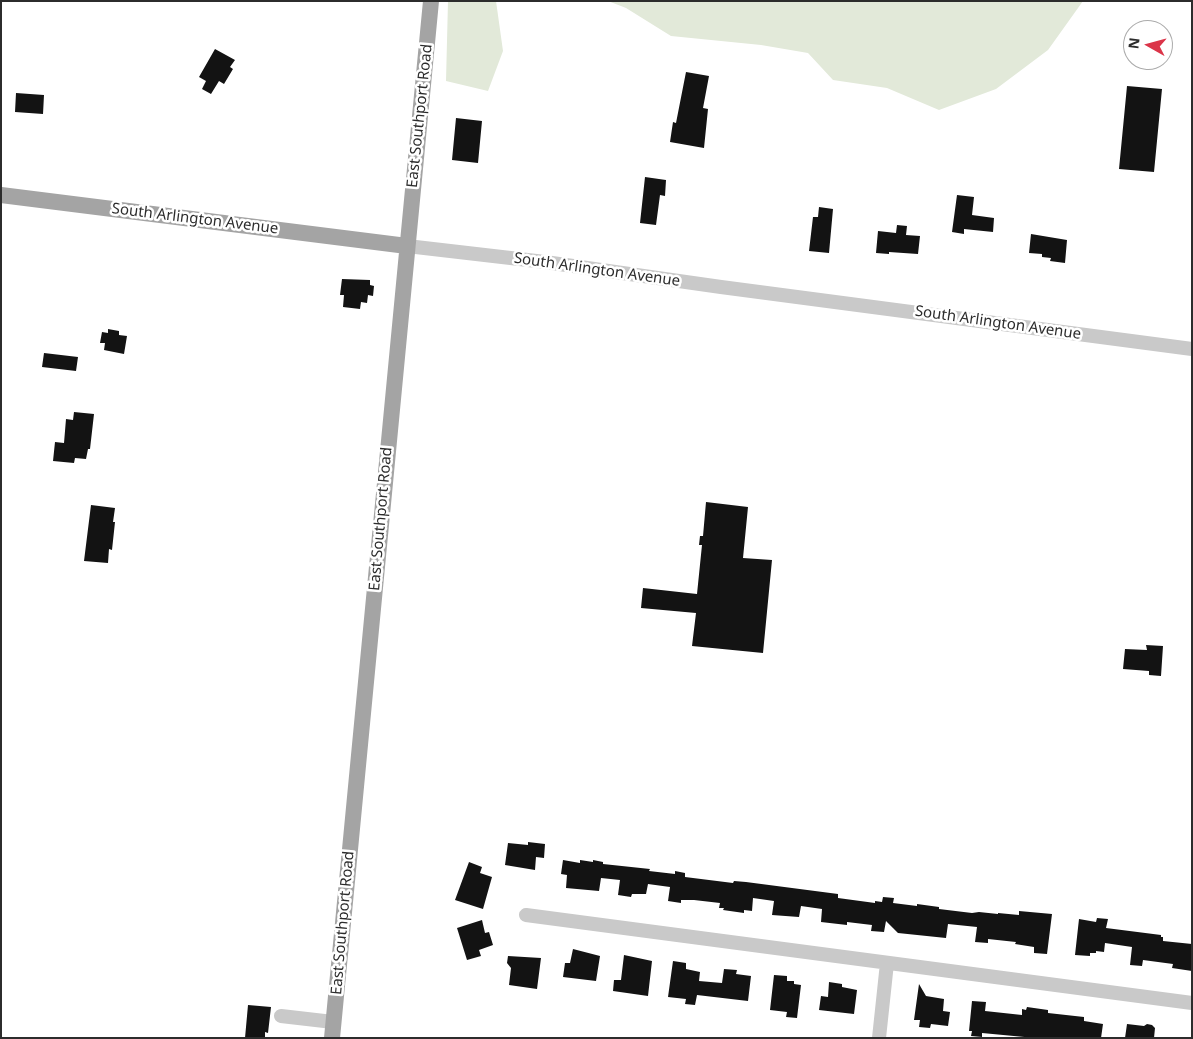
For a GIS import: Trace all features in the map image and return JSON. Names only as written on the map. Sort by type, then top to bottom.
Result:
[{"type":"main road","name":"East Southport Road","points":[[332,1030],[431,1]]},
{"type":"main road","name":"South Arlington Avenue","points":[[1,195],[407,246]]},
{"type":"street","name":"South Arlington Avenue","points":[[407,246],[546,262],[1192,349]]},
{"type":"street","points":[[526,916],[1192,1003]]},
{"type":"street","points":[[879,1038],[887,963]]},
{"type":"street","points":[[281,1016],[332,1030]]},
{"type":"green space","points":[[448,1],[496,1],[503,51],[488,91],[446,81]]},
{"type":"green space","points":[[608,1],[1083,1],[1048,50],[996,89],[939,110],[887,88],[833,80],[808,53],[761,45],[671,36],[626,8]]},
{"type":"building","points":[[215,49],[235,60],[230,67],[233,69],[224,84],[219,81],[211,94],[202,89],[206,81],[199,77]]},
{"type":"building","points":[[686,72],[709,76],[703,108],[708,109],[704,148],[670,142],[673,122],[676,123]]},
{"type":"building","points":[[1127,86],[1162,89],[1154,172],[1119,169]]},
{"type":"building","points":[[16,93],[44,95],[43,114],[15,112]]},
{"type":"building","points":[[456,118],[482,121],[478,163],[452,160]]},
{"type":"building","points":[[645,177],[666,180],[665,196],[660,195],[656,225],[640,223]]},
{"type":"building","points":[[957,195],[974,197],[972,215],[994,218],[993,232],[964,229],[964,234],[952,232]]},
{"type":"building","points":[[819,207],[833,209],[829,253],[809,251],[813,217],[818,217]]},
{"type":"building","points":[[897,225],[907,226],[906,235],[920,236],[918,254],[876,253],[878,231],[896,233]]},
{"type":"building","points":[[1031,234],[1067,240],[1065,263],[1050,261],[1051,258],[1042,257],[1042,254],[1029,253]]},
{"type":"building","points":[[342,279],[370,280],[370,285],[374,286],[373,296],[368,295],[367,303],[361,302],[360,309],[343,307],[344,295],[340,295]]},
{"type":"building","points":[[108,329],[119,331],[119,335],[127,336],[124,354],[104,350],[105,343],[100,343],[102,332],[108,333]]},
{"type":"building","points":[[44,353],[78,357],[76,371],[42,367]]},
{"type":"building","points":[[74,412],[94,414],[90,449],[88,449],[86,459],[75,458],[74,463],[53,461],[55,442],[64,443],[66,419],[73,420]]},
{"type":"building","points":[[706,502],[748,507],[743,558],[772,560],[763,653],[692,646],[696,613],[641,608],[643,588],[697,594],[702,545],[699,545],[700,536],[703,536]]},
{"type":"building","points":[[91,505],[115,508],[112,550],[109,549],[108,563],[84,561]]},
{"type":"building","points":[[1146,645],[1163,646],[1161,676],[1149,675],[1149,671],[1123,669],[1125,649],[1147,650]]},
{"type":"building","points":[[528,842],[545,844],[544,858],[536,857],[535,870],[505,865],[508,843],[528,845]]},
{"type":"building","points":[[563,860],[580,863],[580,860],[593,862],[593,860],[603,862],[603,864],[650,869],[649,871],[675,874],[675,871],[685,873],[685,877],[733,883],[734,881],[746,882],[838,894],[838,898],[875,903],[875,901],[882,902],[883,897],[894,898],[893,903],[917,906],[917,904],[972,913],[1019,915],[1019,911],[1052,914],[1047,954],[1034,953],[1034,947],[1015,944],[1016,942],[988,939],[988,943],[975,942],[977,927],[948,924],[946,938],[898,933],[886,921],[884,932],[871,931],[872,925],[847,922],[847,925],[821,922],[822,909],[801,906],[799,917],[772,915],[774,901],[753,898],[752,911],[744,910],[744,913],[723,910],[724,908],[719,908],[720,903],[694,900],[681,900],[681,903],[668,901],[670,887],[648,884],[646,894],[632,894],[631,897],[618,895],[620,880],[601,878],[599,891],[566,888],[567,875],[561,874]]},
{"type":"building","points":[[469,862],[482,867],[480,873],[492,877],[483,909],[455,900]]},
{"type":"building","points":[[1097,918],[1108,919],[1106,928],[1161,935],[1163,941],[1192,944],[1192,971],[1172,968],[1173,964],[1143,960],[1142,966],[1130,965],[1132,947],[1105,943],[1104,952],[1096,951],[1096,953],[1090,953],[1090,956],[1075,955],[1079,919],[1096,922]]},
{"type":"building","points":[[482,920],[485,933],[489,932],[493,945],[479,950],[481,956],[467,960],[457,928]]},
{"type":"building","points":[[573,949],[600,956],[596,981],[563,977],[565,963],[570,963]]},
{"type":"building","points":[[624,955],[652,961],[648,996],[613,991],[614,980],[621,980]]},
{"type":"building","points":[[508,956],[541,958],[537,989],[509,985],[511,968],[507,963]]},
{"type":"building","points":[[673,961],[686,963],[686,969],[700,972],[699,981],[722,983],[724,969],[737,970],[736,974],[751,976],[748,1001],[697,995],[695,1005],[685,1004],[686,999],[668,997]]},
{"type":"building","points":[[774,975],[787,976],[787,981],[794,981],[794,984],[801,985],[797,1018],[786,1017],[787,1012],[770,1010]]},
{"type":"building","points":[[829,982],[842,984],[842,987],[857,990],[854,1014],[819,1010],[821,996],[828,997]]},
{"type":"building","points":[[919,984],[926,996],[944,999],[943,1011],[950,1012],[948,1026],[931,1024],[930,1028],[919,1027],[920,1020],[914,1020]]},
{"type":"building","points":[[972,1001],[986,1002],[985,1011],[1022,1015],[1022,1009],[1026,1010],[1027,1007],[1048,1010],[1048,1013],[1084,1017],[1084,1021],[1103,1024],[1101,1038],[1035,1038],[982,1033],[982,1037],[971,1036],[972,1031],[969,1031]]},
{"type":"building","points":[[248,1005],[271,1007],[268,1033],[265,1032],[265,1038],[245,1038]]},
{"type":"building","points":[[1127,1024],[1152,1025],[1155,1028],[1154,1038],[1125,1038]]}]
